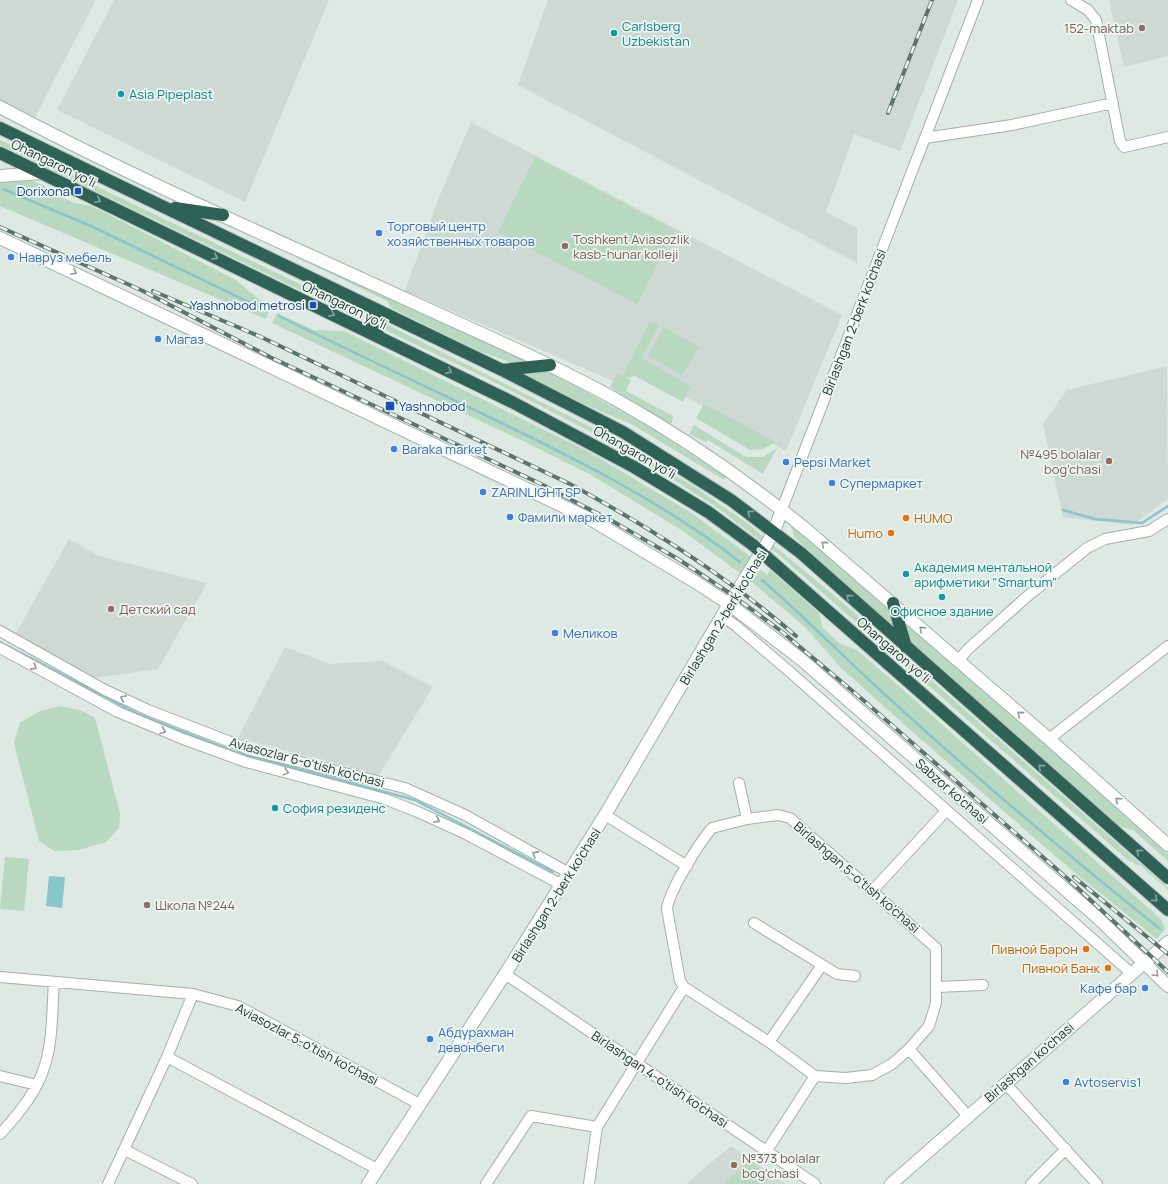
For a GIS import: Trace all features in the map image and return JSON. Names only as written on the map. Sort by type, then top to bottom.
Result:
[{"type":"highway","name":"Ohangaron yoʻli","points":[[0,128],[502,370],[653,449],[731,500],[801,553],[1168,878]]},
{"type":"highway","name":"Ohangaron yoʻli","points":[[0,152],[512,402],[634,466],[708,512],[762,552],[1168,910]]},
{"type":"highway","points":[[161,205],[223,215]]},
{"type":"highway","points":[[380,311],[373,317],[371,323],[373,330],[381,338]]},
{"type":"highway","points":[[502,370],[550,365]]},
{"type":"highway","points":[[893,603],[906,647]]},
{"type":"street","name":"Birlashgan 2-berk ko'chasi","points":[[368,1184],[419,1104],[506,974],[606,815],[729,604],[774,532],[978,0]]},
{"type":"street","points":[[1071,0],[1088,10],[1096,20],[1120,141],[1124,147],[1168,138]]},
{"type":"street","points":[[925,138],[1012,125],[1113,103]]},
{"type":"street","name":"Ohangaron yoʻli","points":[[0,108],[223,215],[550,365],[646,417],[716,461],[782,510],[893,603],[1168,844]]},
{"type":"street","points":[[0,176],[42,173]]},
{"type":"street","name":"Sabzor ko'chasi","points":[[0,238],[65,268],[152,312],[592,520],[638,546],[729,604],[802,660],[849,700],[1062,886],[1168,986]]},
{"type":"street","points":[[958,661],[968,649],[1030,594],[1087,548],[1105,539],[1149,531],[1168,519]]},
{"type":"street","points":[[722,616],[742,631],[1131,973]]},
{"type":"street","name":"Aviasozlar 6-o'tish ko'chasi","points":[[0,631],[105,690],[145,716],[246,762],[385,799],[421,803],[465,815],[569,873]]},
{"type":"street","points":[[1049,739],[1168,646]]},
{"type":"street","name":"Aviasozlar 6-o'tish ko'chasi","points":[[0,648],[96,701],[251,750],[398,786],[466,834],[562,885]]},
{"type":"street","points":[[837,715],[849,700]]},
{"type":"street","points":[[738,783],[747,819]]},
{"type":"street","points":[[873,890],[946,811]]},
{"type":"street","points":[[606,815],[687,866]]},
{"type":"street","name":"Birlashgan 5-o'tish ko'chasi","points":[[684,986],[678,976],[667,909],[668,899],[687,866],[712,828],[747,819],[778,815],[790,818],[873,890],[936,948],[937,987],[933,1017],[923,1034],[909,1049],[887,1067],[872,1075],[846,1078],[815,1076]]},
{"type":"street","points":[[754,923],[837,974],[855,976]]},
{"type":"street","name":"Birlashgan ko'chasi","points":[[891,1184],[1168,942]]},
{"type":"street","points":[[769,1042],[822,965]]},
{"type":"street","name":"Birlashgan 4-o'tish ko'chasi","points":[[506,974],[815,1184]]},
{"type":"street","name":"Aviasozlar 5-o'tish ko'chasi","points":[[0,977],[193,994],[238,1006],[419,1104]]},
{"type":"street","points":[[0,1134],[37,1085],[47,1057],[54,982]]},
{"type":"street","points":[[937,987],[983,985]]},
{"type":"street","points":[[588,1184],[597,1127],[684,986],[769,1042],[815,1076],[766,1152]]},
{"type":"street","points":[[108,1184],[167,1057],[193,994]]},
{"type":"street","points":[[909,1049],[968,1116]]},
{"type":"street","points":[[167,1057],[377,1169]]},
{"type":"street","points":[[0,1076],[37,1085]]},
{"type":"street","points":[[1005,1083],[1097,1184]]},
{"type":"street","points":[[486,1184],[531,1116],[597,1127]]},
{"type":"street","points":[[1031,1184],[1066,1149]]},
{"type":"street","points":[[125,1150],[192,1184]]},
{"type":"shaded area","points":[[0,0],[96,0],[34,119],[0,101]]},
{"type":"shaded area","points":[[114,0],[329,0],[245,202],[57,110]]},
{"type":"shaded area","name":"Carlsberg Uzbekistan","points":[[548,0],[958,0],[900,151],[854,134],[826,212],[857,228],[857,263],[518,85]]},
{"type":"shaded area","name":"152-maktab","points":[[1109,0],[1168,0],[1168,56],[1124,67]]},
{"type":"shaded area","name":"Toshkent Aviasozlik kasb-hunar kolleji","points":[[471,122],[842,315],[786,451],[643,374],[613,381],[405,291],[438,200]]},
{"type":"shaded area","name":"№495 bolalar bog'chasi","points":[[1167,366],[1168,499],[1132,525],[1063,517],[1043,424],[1067,390]]},
{"type":"shaded area","name":"Детский сад","points":[[69,539],[99,556],[207,583],[158,669],[92,678],[15,635]]},
{"type":"shaded area","points":[[285,647],[330,664],[382,661],[433,687],[379,775],[238,738]]},
{"type":"shaded area","name":"№373 bolalar bog'chasi","points":[[731,1146],[786,1184],[686,1184]]},
{"type":"green space","points":[[0,140],[358,312],[356,317],[0,145]]},
{"type":"green space","points":[[535,157],[675,230],[637,304],[498,232]]},
{"type":"green space","points":[[0,180],[34,181],[45,186],[51,193],[75,203],[92,206],[234,279],[270,308],[266,319],[0,206]]},
{"type":"green space","points":[[218,219],[525,360],[513,363],[479,351],[391,308],[387,301]]},
{"type":"green space","points":[[277,313],[314,330],[344,331],[587,451],[693,514],[758,562],[745,577],[683,531],[591,475],[523,441],[272,323]]},
{"type":"green space","points":[[650,322],[659,325],[641,358],[691,386],[683,402],[633,375],[631,378],[623,375]]},
{"type":"green space","points":[[386,324],[593,428],[695,487],[747,523],[842,602],[1168,888],[1168,890],[1141,866],[1129,861],[777,553],[719,509],[665,474],[591,432],[486,378],[383,329]]},
{"type":"green space","points":[[664,327],[699,347],[682,375],[648,356]]},
{"type":"green space","points":[[547,370],[651,428],[726,477],[724,480],[633,425],[591,407],[527,376],[526,373]]},
{"type":"green space","points":[[617,373],[631,380],[626,391],[673,416],[672,423],[670,424],[610,387]]},
{"type":"green space","points":[[704,404],[776,442],[763,449],[750,450],[696,418]]},
{"type":"green space","points":[[694,425],[746,457],[763,457],[777,448],[763,474],[708,440],[706,442],[689,434]]},
{"type":"green space","points":[[789,522],[889,608],[894,628],[795,538]]},
{"type":"green space","points":[[761,570],[767,575],[770,570],[819,613],[823,628],[839,643],[857,650],[1161,919],[1165,929],[1157,939],[1068,867],[841,668],[806,628],[753,583],[751,580]]},
{"type":"green space","points":[[905,620],[1168,853],[1168,861],[1133,830],[1118,826],[908,639]]},
{"type":"green space","points":[[59,706],[80,710],[95,718],[120,813],[119,828],[106,842],[79,850],[54,851],[39,841],[14,743],[20,723],[38,712]]},
{"type":"green space","points":[[5,857],[29,859],[24,911],[0,909]]},
{"type":"green space","points":[[750,1160],[766,1177],[758,1184],[724,1184]]},
{"type":"water","points":[[49,876],[65,877],[62,908],[46,906]]},
{"type":"waterway","points":[[3,189],[91,226],[265,310]]},
{"type":"waterway","points":[[279,316],[514,429],[615,481],[679,519],[740,562]]},
{"type":"waterway","points":[[1063,510],[1095,519],[1142,523],[1168,506]]},
{"type":"waterway","points":[[762,580],[868,679],[975,775],[1048,838],[1160,929]]},
{"type":"waterway","points":[[0,642],[138,714],[235,752],[415,800],[553,872]]},
{"type":"railway","points":[[888,113],[932,0]]},
{"type":"railway","points":[[0,227],[143,291],[270,357],[539,483],[614,522],[678,559],[728,592],[781,631],[862,699],[1068,879],[1168,972]]},
{"type":"railway","points":[[153,291],[261,337],[570,484],[600,500],[658,535],[715,573],[743,593],[796,636]]},
{"type":"railway","points":[[1074,877],[1168,954]]},
{"type":"place","name":"152-maktab","points":[[1142,28]]},
{"type":"place","name":"Carlsberg Uzbekistan","points":[[614,33]]},
{"type":"place","name":"Asia Pipeplast","points":[[121,94]]},
{"type":"place","name":"Dorixona","points":[[78,191]]},
{"type":"place","name":"Торговый центр хозяйственных товаров","points":[[379,233]]},
{"type":"place","name":"Toshkent Aviasozlik kasb-hunar kolleji","points":[[565,246]]},
{"type":"place","name":"Навруз мебель","points":[[11,257]]},
{"type":"place","name":"Yashnobod metrosi","points":[[313,305]]},
{"type":"place","name":"Магаз","points":[[158,339]]},
{"type":"place","name":"Yashnobod","points":[[390,406]]},
{"type":"place","name":"Baraka market","points":[[394,449]]},
{"type":"place","name":"№495 bolalar bog'chasi","points":[[1109,461]]},
{"type":"place","name":"Pepsi Market","points":[[786,462]]},
{"type":"place","name":"Супермаркет","points":[[832,483]]},
{"type":"place","name":"ZARINLIGHT SP","points":[[483,492]]},
{"type":"place","name":"Фамили маркет","points":[[510,517]]},
{"type":"place","name":"HUMO","points":[[906,518]]},
{"type":"place","name":"Humo","points":[[891,533]]},
{"type":"place","name":"Академия ментальной арифметики \"Smartum\"","points":[[906,574]]},
{"type":"place","name":"Офисное здание","points":[[942,597]]},
{"type":"place","name":"Детский сад","points":[[111,609]]},
{"type":"place","name":"Меликов","points":[[555,633]]},
{"type":"place","name":"София резиденс","points":[[275,808]]},
{"type":"place","name":"Школа №244","points":[[147,905]]},
{"type":"place","name":"Пивной Барон","points":[[1086,949]]},
{"type":"place","name":"Пивной Банк","points":[[1108,968]]},
{"type":"place","name":"Кафе бар","points":[[1145,988]]},
{"type":"place","name":"Абдурахман девонбеги","points":[[430,1039]]},
{"type":"place","name":"Avtoservis1","points":[[1066,1082]]},
{"type":"place","name":"№373 bolalar bog'chasi","points":[[734,1165]]}]
